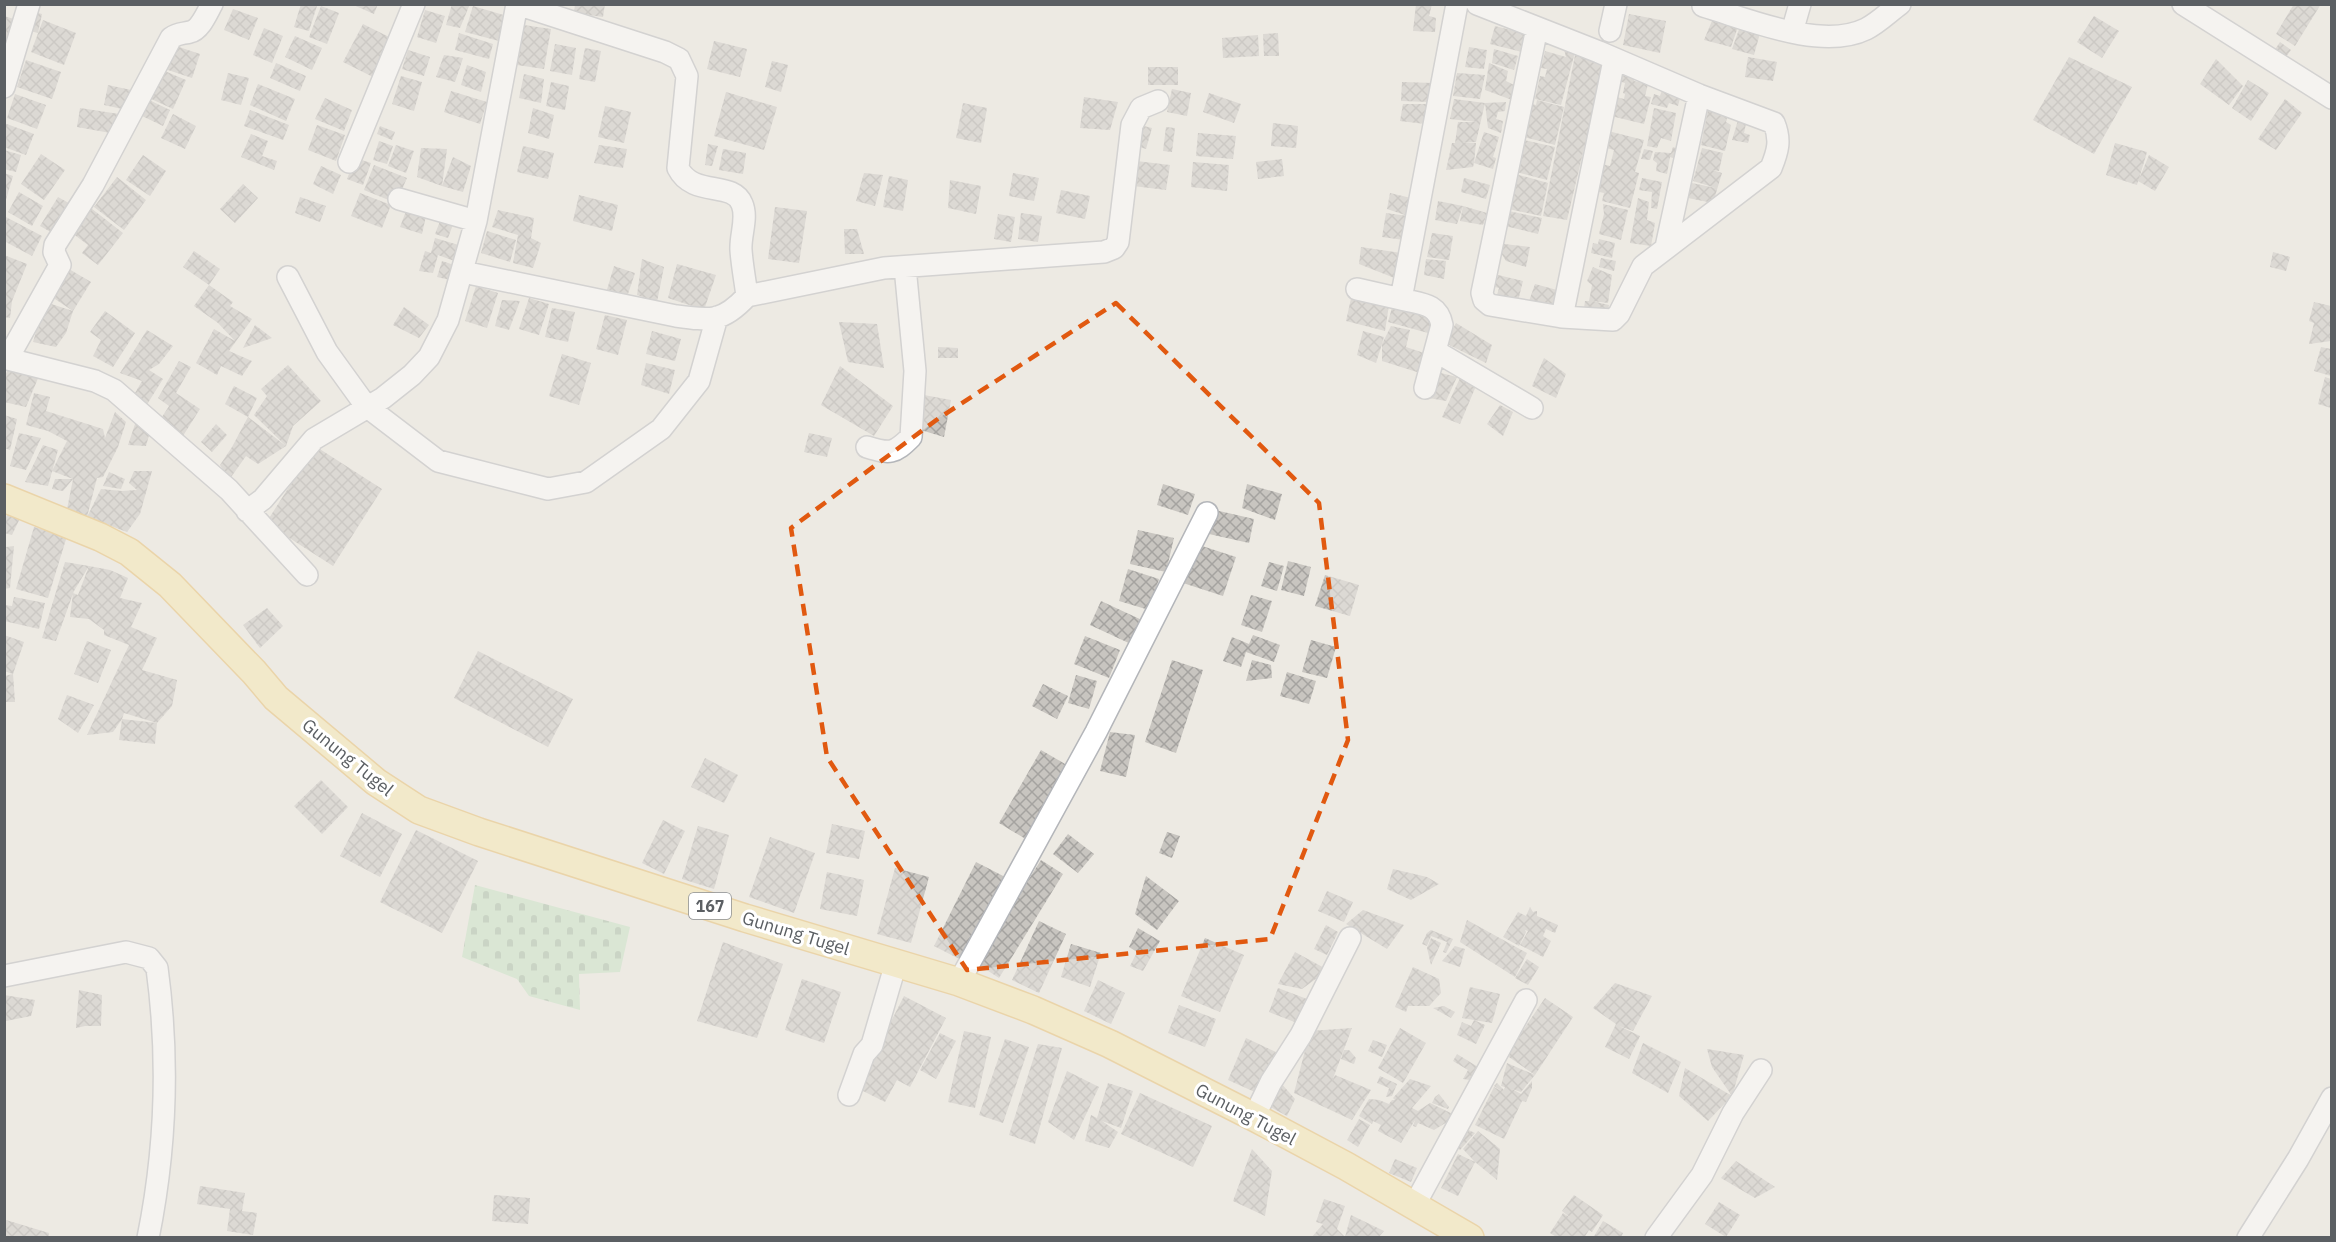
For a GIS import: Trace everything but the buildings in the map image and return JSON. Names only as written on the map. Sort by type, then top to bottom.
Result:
[{"type":"main road","name":"Gunung Tugel","points":[[4,498],[100,537],[129,552],[170,585],[276,698],[376,782],[419,810],[479,832],[745,918],[959,982],[1033,1010],[1110,1044],[1254,1117],[1470,1238]]},
{"type":"street","points":[[4,87],[29,4]]},
{"type":"street","points":[[212,4],[197,29],[192,32],[178,33],[171,38],[93,184],[56,245],[54,252],[60,265],[6,358],[95,381],[114,390],[230,490],[307,575]]},
{"type":"street","points":[[349,162],[414,4]]},
{"type":"street","points":[[247,511],[270,491],[314,439],[366,406],[383,398],[429,357],[448,320],[476,221],[517,4],[665,52],[679,59],[687,76],[678,168],[683,178],[697,186],[733,193],[742,202],[744,216],[741,248],[747,296]]},
{"type":"street","points":[[1401,299],[1457,4]]},
{"type":"street","points":[[1477,4],[1599,52],[1699,95],[1774,123],[1779,137],[1777,153],[1771,168],[1643,266],[1619,314],[1612,320],[1563,317],[1490,305],[1484,300],[1482,292],[1537,28]]},
{"type":"street","points":[[1610,31],[1616,4]]},
{"type":"street","points":[[1792,32],[1800,4]]},
{"type":"street","points":[[1701,5],[1792,32],[1820,36],[1844,36],[1866,29],[1900,4]]},
{"type":"street","points":[[2183,4],[2331,98]]},
{"type":"street","points":[[1563,317],[1614,60]]},
{"type":"street","points":[[1666,247],[1699,95]]},
{"type":"street","points":[[463,272],[705,320],[732,313],[747,296],[884,268],[1110,251],[1118,242],[1132,125],[1141,108],[1158,101]]},
{"type":"street","points":[[399,199],[476,221]]},
{"type":"street","points":[[867,447],[887,453],[899,449],[911,437],[915,370],[905,267]]},
{"type":"street","points":[[288,277],[327,352],[366,406],[438,461],[548,489],[586,482],[661,429],[699,381],[717,317]]},
{"type":"street","points":[[1357,290],[1434,308],[1440,315],[1442,325],[1437,352],[1425,388]]},
{"type":"street","points":[[1437,352],[1532,408]]},
{"type":"street","points":[[959,982],[1096,732],[1207,513]]},
{"type":"street","points":[[1254,1117],[1271,1082],[1301,1035],[1350,938]]},
{"type":"street","points":[[4,976],[126,952],[148,958],[157,968],[164,1104],[160,1174],[148,1238]]},
{"type":"street","points":[[849,1095],[864,1054],[872,1045],[896,963]]},
{"type":"street","points":[[1414,1206],[1526,1000]]},
{"type":"street","points":[[1656,1238],[1702,1175],[1732,1113],[1761,1070]]},
{"type":"street","points":[[2248,1238],[2298,1159],[2331,1098]]},
{"type":"highlighted area","points":[[1116,303],[1319,503],[1348,740],[1270,939],[967,970],[827,757],[791,528],[939,418]]},
{"type":"green space","points":[[475,885],[630,927],[620,972],[579,974],[580,1010],[529,996],[517,979],[462,957]]}]
